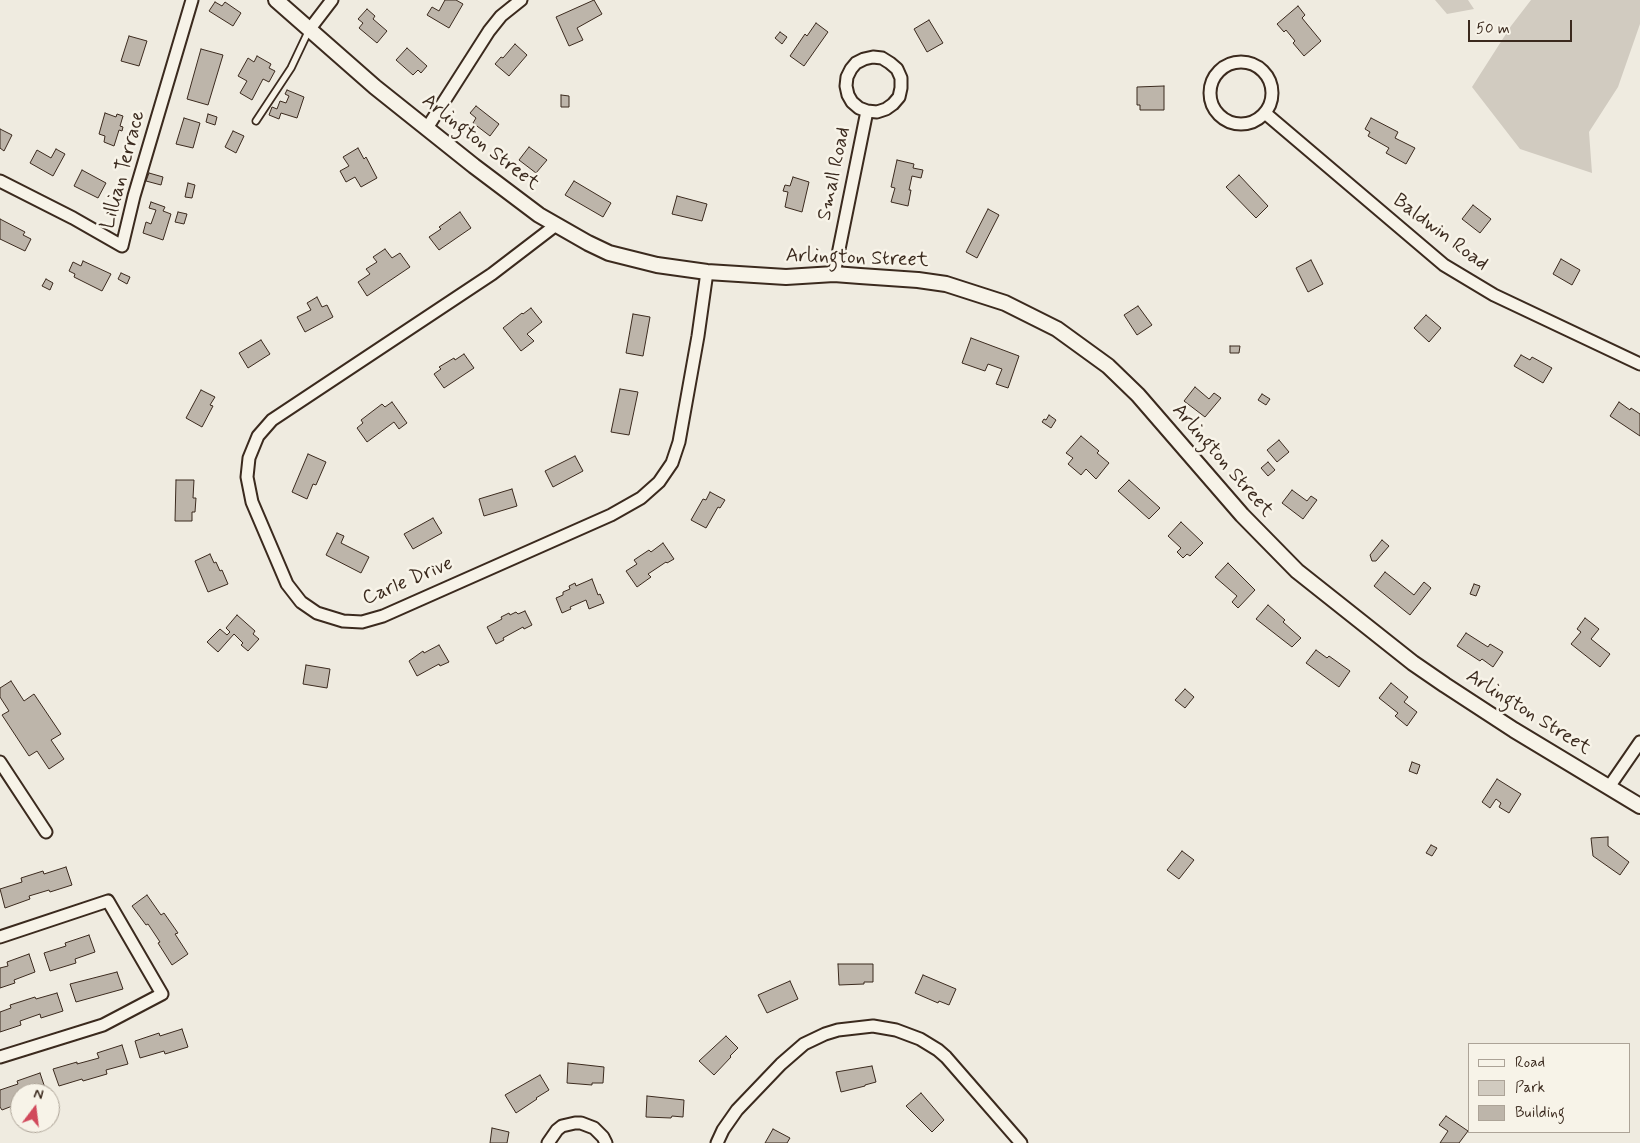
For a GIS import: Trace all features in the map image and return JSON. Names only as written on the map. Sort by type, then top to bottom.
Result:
[{"type":"street","name":"Lillian Terrace","points":[[0,181],[73,218],[122,246],[134,196],[192,0]]},
{"type":"street","name":"Arlington Street","points":[[276,0],[376,87],[539,215],[609,253],[657,265],[706,272],[786,277],[834,274],[891,277],[946,284],[1005,303],[1064,334],[1108,366],[1138,395],[1242,515],[1298,571],[1413,663],[1514,730],[1640,806]]},
{"type":"street","points":[[309,30],[332,0]]},
{"type":"street","points":[[428,128],[500,16],[521,0]]},
{"type":"street","name":"Small Road","points":[[864,58],[882,58],[897,70],[901,78],[899,97],[886,110],[867,112],[852,102],[848,95],[847,77],[850,69],[864,58]]},
{"type":"street","points":[[1234,62],[1256,65],[1264,72],[1270,82],[1272,92],[1270,103],[1265,112],[1258,119],[1249,123],[1239,124],[1221,117],[1214,110],[1210,101],[1209,91],[1216,73],[1224,66],[1234,62]]},
{"type":"street","name":"Small Road","points":[[834,274],[867,112]]},
{"type":"street","name":"Baldwin Road","points":[[1265,112],[1420,246],[1452,270],[1494,295],[1640,364]]},
{"type":"street","name":"Carle Drive","points":[[556,225],[492,274],[272,420],[258,436],[249,458],[247,477],[252,502],[287,584],[302,602],[317,613],[343,621],[362,622],[383,616],[612,515],[641,498],[659,482],[668,469],[679,442],[698,336],[706,272]]},
{"type":"street","points":[[1609,787],[1640,742]]},
{"type":"street","points":[[0,762],[46,832]]},
{"type":"street","points":[[0,937],[108,902],[162,994],[103,1025],[0,1057]]},
{"type":"street","points":[[716,1143],[737,1110],[781,1064],[804,1044],[838,1030],[873,1026],[896,1030],[920,1039],[938,1050],[1021,1143]]},
{"type":"street","points":[[548,1143],[562,1126],[575,1123],[594,1128],[606,1143]]},
{"type":"lane","points":[[256,122],[291,68],[309,30]]},
{"type":"green space","points":[[1435,0],[1468,0],[1474,9],[1447,14]]},
{"type":"green space","points":[[1531,0],[1640,0],[1640,24],[1618,87],[1589,132],[1592,173],[1520,149],[1472,87],[1511,26]]},
{"type":"building","points":[[445,0],[456,0],[463,4],[449,28],[427,15],[432,7],[439,11]]},
{"type":"building","points":[[594,0],[602,14],[577,28],[583,40],[569,46],[556,17]]},
{"type":"building","points":[[215,2],[222,6],[225,2],[241,13],[233,26],[209,11]]},
{"type":"building","points":[[1298,6],[1305,15],[1302,18],[1321,41],[1304,56],[1293,43],[1295,41],[1286,30],[1284,32],[1277,24]]},
{"type":"building","points":[[367,9],[375,16],[373,19],[387,31],[377,43],[359,28],[363,23],[358,19]]},
{"type":"building","points":[[929,20],[943,43],[927,52],[914,29]]},
{"type":"building","points":[[816,23],[828,32],[804,66],[790,56],[805,34],[807,36]]},
{"type":"building","points":[[780,32],[787,37],[782,44],[775,38]]},
{"type":"building","points":[[129,36],[147,41],[139,66],[121,61]]},
{"type":"building","points":[[515,44],[527,55],[509,76],[495,64]]},
{"type":"building","points":[[407,48],[427,66],[421,73],[418,70],[413,75],[396,60]]},
{"type":"building","points":[[201,49],[223,55],[208,105],[187,99]]},
{"type":"building","points":[[257,56],[271,64],[269,68],[275,71],[269,82],[263,79],[252,100],[240,93],[247,81],[238,76],[248,58],[254,62]]},
{"type":"building","points":[[1164,86],[1164,110],[1140,110],[1140,105],[1137,105],[1137,87]]},
{"type":"building","points":[[287,90],[304,97],[297,118],[281,113],[279,119],[269,115],[272,107],[277,109],[280,101],[286,103],[289,96],[285,94]]},
{"type":"building","points":[[561,95],[569,96],[569,107],[561,107]]},
{"type":"building","points":[[476,106],[499,124],[490,136],[473,123],[476,118],[470,113]]},
{"type":"building","points":[[105,113],[116,117],[117,114],[123,116],[120,126],[123,127],[122,131],[119,130],[114,146],[104,142],[105,136],[99,134]]},
{"type":"building","points":[[208,114],[217,117],[215,125],[206,122]]},
{"type":"building","points":[[184,118],[200,123],[193,148],[176,144]]},
{"type":"building","points":[[1371,118],[1398,132],[1395,138],[1415,148],[1406,164],[1386,153],[1389,148],[1368,136],[1370,132],[1365,129]]},
{"type":"building","points":[[0,129],[12,135],[4,151],[0,148]]},
{"type":"building","points":[[233,131],[244,136],[236,153],[225,147]]},
{"type":"building","points":[[529,147],[547,160],[536,173],[519,160]]},
{"type":"building","points":[[358,148],[364,159],[366,157],[377,178],[361,187],[355,177],[346,182],[340,171],[349,166],[343,157]]},
{"type":"building","points":[[56,149],[65,154],[53,176],[30,163],[37,150],[51,158]]},
{"type":"building","points":[[897,160],[914,164],[913,168],[923,170],[921,178],[912,176],[908,206],[891,202],[895,188],[891,187]]},
{"type":"building","points":[[82,170],[106,183],[98,198],[74,186]]},
{"type":"building","points":[[149,173],[163,177],[161,185],[146,181]]},
{"type":"building","points":[[1239,175],[1268,206],[1256,218],[1226,187]]},
{"type":"building","points":[[793,177],[809,182],[802,212],[785,207],[788,192],[783,191],[785,185],[790,186]]},
{"type":"building","points":[[574,181],[611,203],[603,217],[565,195]]},
{"type":"building","points":[[188,183],[195,185],[192,198],[185,197]]},
{"type":"building","points":[[677,196],[707,204],[702,221],[672,214]]},
{"type":"building","points":[[151,202],[165,207],[163,211],[171,214],[163,240],[143,233],[146,222],[151,224],[156,210],[149,208]]},
{"type":"building","points":[[1473,205],[1491,219],[1480,233],[1462,219]]},
{"type":"building","points":[[988,209],[999,215],[977,258],[966,252]]},
{"type":"building","points":[[178,212],[187,214],[184,224],[175,222]]},
{"type":"building","points":[[460,212],[471,228],[439,250],[429,237],[441,229],[439,227]]},
{"type":"building","points":[[0,219],[25,232],[23,235],[31,239],[25,251],[0,239]]},
{"type":"building","points":[[385,249],[392,258],[400,253],[410,267],[367,296],[358,282],[370,274],[366,269],[377,262],[373,257]]},
{"type":"building","points":[[1561,259],[1580,270],[1572,285],[1553,274]]},
{"type":"building","points":[[1311,260],[1323,284],[1308,292],[1296,268]]},
{"type":"building","points":[[83,261],[111,274],[102,291],[74,277],[75,274],[69,271],[73,262],[81,266]]},
{"type":"building","points":[[121,273],[130,277],[127,284],[118,279]]},
{"type":"building","points":[[46,279],[53,283],[50,290],[42,286]]},
{"type":"building","points":[[317,297],[322,307],[327,305],[333,317],[305,332],[297,317],[311,310],[307,303]]},
{"type":"building","points":[[1138,306],[1152,325],[1137,335],[1124,315]]},
{"type":"building","points":[[531,308],[542,322],[527,334],[534,341],[521,351],[503,328]]},
{"type":"building","points":[[633,314],[650,317],[643,356],[626,353]]},
{"type":"building","points":[[1426,315],[1441,328],[1429,342],[1414,328]]},
{"type":"building","points":[[971,338],[1019,356],[1008,388],[996,384],[1002,369],[988,364],[985,371],[962,363]]},
{"type":"building","points":[[261,340],[270,354],[248,368],[239,353]]},
{"type":"building","points":[[1230,346],[1240,346],[1239,353],[1230,353]]},
{"type":"building","points":[[464,354],[474,368],[444,388],[434,374],[441,369],[439,367]]},
{"type":"building","points":[[1521,355],[1530,360],[1532,357],[1552,368],[1543,383],[1514,366]]},
{"type":"building","points":[[1195,387],[1209,399],[1214,393],[1221,398],[1205,417],[1184,401]]},
{"type":"building","points":[[620,389],[638,392],[629,435],[611,432]]},
{"type":"building","points":[[201,390],[215,397],[210,405],[213,406],[202,427],[186,418]]},
{"type":"building","points":[[1262,394],[1270,399],[1266,405],[1258,400]]},
{"type":"building","points":[[392,402],[407,423],[399,429],[394,422],[367,442],[357,428],[363,423],[361,420],[382,404],[385,407]]},
{"type":"building","points":[[1619,402],[1640,414],[1640,436],[1610,416]]},
{"type":"building","points":[[1049,415],[1056,420],[1051,428],[1042,422]]},
{"type":"building","points":[[1081,436],[1099,451],[1097,453],[1109,463],[1096,479],[1086,469],[1081,475],[1068,464],[1073,458],[1066,453]]},
{"type":"building","points":[[1279,440],[1289,452],[1277,462],[1267,450]]},
{"type":"building","points":[[308,454],[326,462],[316,485],[313,484],[307,499],[292,492]]},
{"type":"building","points":[[575,456],[583,471],[553,487],[545,471]]},
{"type":"building","points":[[1268,462],[1275,470],[1268,476],[1261,468]]},
{"type":"building","points":[[176,480],[194,480],[193,498],[196,498],[195,512],[192,512],[192,521],[175,521]]},
{"type":"building","points":[[1129,480],[1160,508],[1149,519],[1118,491]]},
{"type":"building","points":[[512,489],[517,506],[484,516],[479,499]]},
{"type":"building","points":[[1292,490],[1307,501],[1311,496],[1317,500],[1303,519],[1282,503]]},
{"type":"building","points":[[710,492],[725,500],[720,508],[718,507],[706,528],[691,520],[703,499],[706,500]]},
{"type":"building","points":[[433,518],[442,533],[413,549],[404,534]]},
{"type":"building","points":[[1181,522],[1203,543],[1190,556],[1187,554],[1183,558],[1177,552],[1181,548],[1168,536]]},
{"type":"building","points":[[337,533],[344,536],[341,543],[369,557],[361,573],[326,555]]},
{"type":"building","points":[[1382,540],[1389,546],[1376,561],[1372,561],[1370,555]]},
{"type":"building","points":[[663,543],[674,559],[648,574],[651,577],[637,587],[626,571],[637,564],[634,560],[649,550],[651,552]]},
{"type":"building","points":[[210,554],[220,571],[222,570],[228,584],[208,592],[195,561]]},
{"type":"building","points":[[1228,563],[1255,590],[1238,608],[1232,602],[1237,596],[1215,577]]},
{"type":"building","points":[[1385,572],[1414,595],[1424,582],[1431,588],[1410,615],[1374,586]]},
{"type":"building","points":[[592,579],[598,595],[600,594],[604,603],[589,609],[586,600],[562,613],[556,598],[570,589],[569,586],[575,583],[576,586]]},
{"type":"building","points":[[1474,584],[1480,586],[1476,596],[1470,594]]},
{"type":"building","points":[[1268,605],[1301,638],[1292,647],[1256,619]]},
{"type":"building","points":[[525,611],[532,625],[524,629],[523,627],[496,644],[487,627],[509,613],[510,615],[516,612],[518,614]]},
{"type":"building","points":[[237,615],[255,631],[253,634],[259,639],[248,651],[241,645],[243,643],[234,634],[218,652],[207,642],[220,629],[227,635],[230,632],[226,628]]},
{"type":"building","points":[[1585,618],[1599,629],[1591,639],[1610,654],[1600,667],[1571,644],[1581,632],[1577,629]]},
{"type":"building","points":[[1466,633],[1488,647],[1490,644],[1503,652],[1493,667],[1457,646]]},
{"type":"building","points":[[439,645],[449,662],[440,666],[439,664],[417,676],[409,661],[423,651],[424,653]]},
{"type":"building","points":[[1316,650],[1327,658],[1329,656],[1350,671],[1339,687],[1306,663]]},
{"type":"building","points":[[306,665],[330,669],[327,688],[303,684]]},
{"type":"building","points":[[11,681],[24,701],[34,694],[61,734],[51,740],[64,759],[49,769],[37,751],[29,756],[2,715],[9,711],[0,697],[0,688]]},
{"type":"building","points":[[1391,683],[1408,697],[1404,702],[1417,712],[1407,726],[1395,716],[1398,713],[1379,698]]},
{"type":"building","points":[[1185,689],[1194,697],[1185,708],[1175,700]]},
{"type":"building","points":[[1412,762],[1420,765],[1417,774],[1409,771]]},
{"type":"building","points":[[1497,779],[1521,794],[1509,813],[1499,807],[1501,803],[1496,799],[1490,808],[1482,802]]},
{"type":"building","points":[[1608,837],[1608,846],[1629,862],[1620,875],[1593,856],[1591,838]]},
{"type":"building","points":[[1431,845],[1437,848],[1432,856],[1426,853]]},
{"type":"building","points":[[1182,851],[1194,860],[1179,879],[1167,870]]},
{"type":"building","points":[[66,867],[72,885],[29,896],[30,899],[5,908],[0,889],[22,882],[21,878],[43,871],[44,874]]},
{"type":"building","points":[[147,895],[161,915],[164,913],[178,933],[175,934],[188,954],[172,965],[148,924],[146,925],[132,906]]},
{"type":"building","points":[[89,935],[95,952],[75,959],[76,963],[50,971],[44,953],[66,946],[65,943]]},
{"type":"building","points":[[29,954],[35,972],[14,980],[15,983],[0,988],[0,968],[8,966],[7,962]]},
{"type":"building","points":[[838,964],[873,964],[873,982],[839,985]]},
{"type":"building","points":[[117,972],[123,989],[76,1002],[70,984]]},
{"type":"building","points":[[923,975],[956,989],[949,1005],[939,1001],[938,1003],[915,993]]},
{"type":"building","points":[[790,981],[798,999],[767,1013],[758,995]]},
{"type":"building","points":[[57,993],[63,1011],[41,1018],[40,1014],[20,1021],[21,1025],[0,1032],[0,1012],[11,1008],[10,1005],[35,997],[36,999]]},
{"type":"building","points":[[182,1029],[188,1047],[165,1054],[164,1051],[140,1058],[135,1041],[159,1033],[160,1036]]},
{"type":"building","points":[[726,1036],[738,1048],[714,1075],[699,1061]]},
{"type":"building","points":[[122,1045],[128,1064],[106,1070],[107,1074],[60,1086],[53,1069],[99,1058],[97,1053]]},
{"type":"building","points":[[568,1063],[604,1067],[603,1083],[592,1083],[592,1085],[567,1083]]},
{"type":"building","points":[[872,1066],[876,1082],[841,1092],[836,1072]]},
{"type":"building","points":[[40,1073],[43,1083],[18,1083],[17,1081]]},
{"type":"building","points":[[540,1075],[549,1090],[516,1113],[505,1095]]},
{"type":"building","points":[[10,1087],[10,1107],[2,1110],[0,1107],[0,1090]]},
{"type":"building","points":[[921,1093],[944,1120],[932,1132],[906,1106]]},
{"type":"building","points":[[647,1096],[684,1100],[683,1117],[646,1117]]},
{"type":"building","points":[[1446,1116],[1468,1131],[1459,1143],[1440,1143],[1448,1131],[1439,1125]]},
{"type":"building","points":[[492,1128],[509,1132],[507,1143],[490,1143]]},
{"type":"building","points":[[773,1129],[790,1138],[787,1143],[765,1143]]}]
